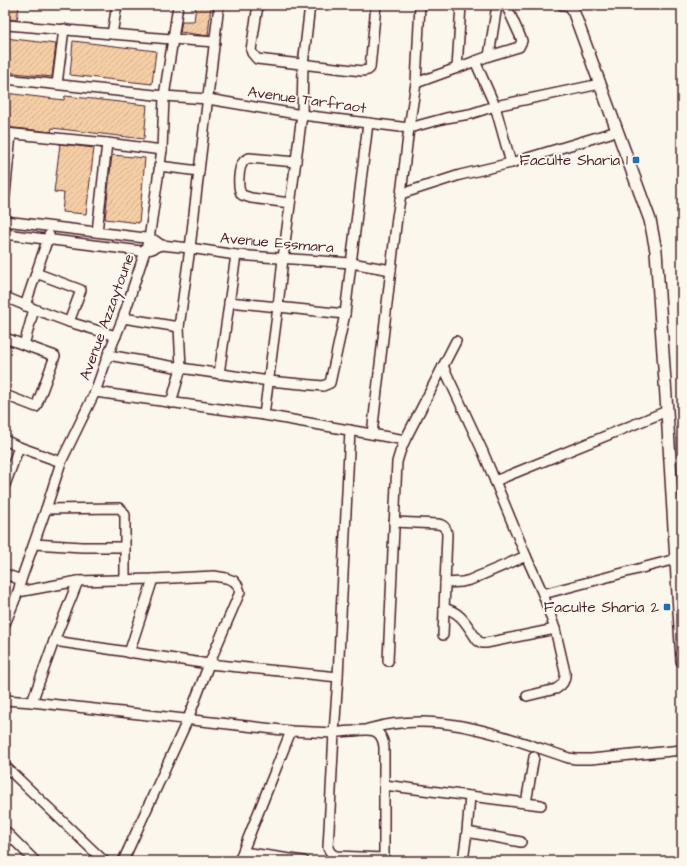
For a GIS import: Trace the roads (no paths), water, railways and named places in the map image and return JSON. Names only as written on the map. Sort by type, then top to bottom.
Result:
[{"type":"street","points":[[112,34],[117,5]]},
{"type":"street","name":"Avenue Azzaytoune","points":[[5,624],[18,592],[61,462],[95,392],[123,318],[146,250],[160,166],[164,96],[174,39],[178,5]]},
{"type":"street","points":[[171,403],[181,368],[179,327],[219,5]]},
{"type":"street","points":[[258,5],[251,50],[257,59],[362,71],[369,70],[376,5]]},
{"type":"street","points":[[264,415],[302,115],[303,64],[310,5]]},
{"type":"street","points":[[372,434],[397,217],[416,83],[420,5]]},
{"type":"street","points":[[457,68],[460,5]]},
{"type":"street","points":[[490,56],[497,5]]},
{"type":"street","points":[[416,83],[519,47],[522,41],[506,5]]},
{"type":"street","points":[[568,5],[618,131],[650,220],[654,237],[667,411],[682,661]]},
{"type":"street","points":[[5,24],[215,42]]},
{"type":"street","points":[[57,84],[64,29]]},
{"type":"street","points":[[475,62],[495,106],[511,163]]},
{"type":"street","name":"Avenue Tarfraot","points":[[5,79],[164,96],[208,99],[302,115],[409,128],[446,118],[470,114],[495,106],[600,84]]},
{"type":"street","points":[[108,355],[269,381],[323,386],[329,384],[331,381],[345,314],[368,122]]},
{"type":"street","points":[[401,194],[460,175],[511,163],[618,131]]},
{"type":"street","points":[[5,195],[8,133],[162,150]]},
{"type":"street","points":[[97,232],[106,143]]},
{"type":"street","points":[[290,203],[251,198],[242,195],[239,188],[239,177],[242,164],[249,158],[296,162]]},
{"type":"street","points":[[160,166],[199,171]]},
{"type":"street","name":"Avenue Essmara","points":[[5,221],[149,239],[154,240],[160,245]]},
{"type":"street","points":[[24,345],[36,273],[51,227]]},
{"type":"street","name":"Avenue Essmara","points":[[5,234],[135,250],[152,249],[160,245],[236,255],[352,263],[391,270]]},
{"type":"street","points":[[219,374],[236,255]]},
{"type":"street","points":[[36,273],[81,290],[69,322]]},
{"type":"street","points":[[5,297],[29,308],[116,336]]},
{"type":"street","points":[[229,302],[345,314]]},
{"type":"street","points":[[123,318],[179,327]]},
{"type":"street","points":[[5,338],[54,356],[36,407],[5,395]]},
{"type":"street","points":[[388,661],[396,469],[400,452],[405,440],[456,340]]},
{"type":"street","points":[[443,366],[470,423],[526,556],[544,594],[566,672],[564,682],[560,687],[527,696]]},
{"type":"street","points":[[95,392],[264,415],[405,440]]},
{"type":"street","points":[[495,481],[667,411]]},
{"type":"street","points":[[350,430],[328,848],[329,852],[336,856],[384,860],[383,743],[376,732],[368,729]]},
{"type":"street","points":[[5,440],[19,447],[61,462]]},
{"type":"street","points":[[5,485],[19,447]]},
{"type":"street","points":[[46,509],[119,508],[122,510],[125,515],[125,580]]},
{"type":"street","points":[[394,522],[441,524],[445,528],[447,535],[443,635]]},
{"type":"street","points":[[34,544],[82,547],[125,547]]},
{"type":"street","points":[[445,583],[470,580],[526,556]]},
{"type":"street","points":[[544,594],[676,560]]},
{"type":"street","points":[[5,574],[21,580]]},
{"type":"street","points":[[18,592],[78,581],[214,576],[234,581],[238,586],[240,592],[209,664],[188,719],[123,861]]},
{"type":"street","points":[[129,653],[153,579]]},
{"type":"street","points":[[32,702],[78,581]]},
{"type":"street","points":[[444,609],[449,609],[457,613],[478,641],[482,643],[489,643],[555,629]]},
{"type":"street","points":[[54,641],[209,664],[338,678]]},
{"type":"street","points":[[5,700],[291,731],[334,733],[408,722],[452,724],[476,728],[569,758],[583,760],[682,750]]},
{"type":"street","points":[[239,861],[291,731]]},
{"type":"street","points":[[526,803],[534,757]]},
{"type":"street","points":[[5,766],[104,861]]},
{"type":"street","points":[[384,785],[540,805]]},
{"type":"street","points":[[463,861],[470,796]]},
{"type":"street","points":[[5,831],[35,861]]},
{"type":"street","points":[[467,832],[521,842]]},
{"type":"street","points":[[243,852],[304,861]]},
{"type":"place","name":"Faculte Sharia 1","points":[[636,160]]},
{"type":"place","name":"Faculte Sharia 2","points":[[667,607]]}]
